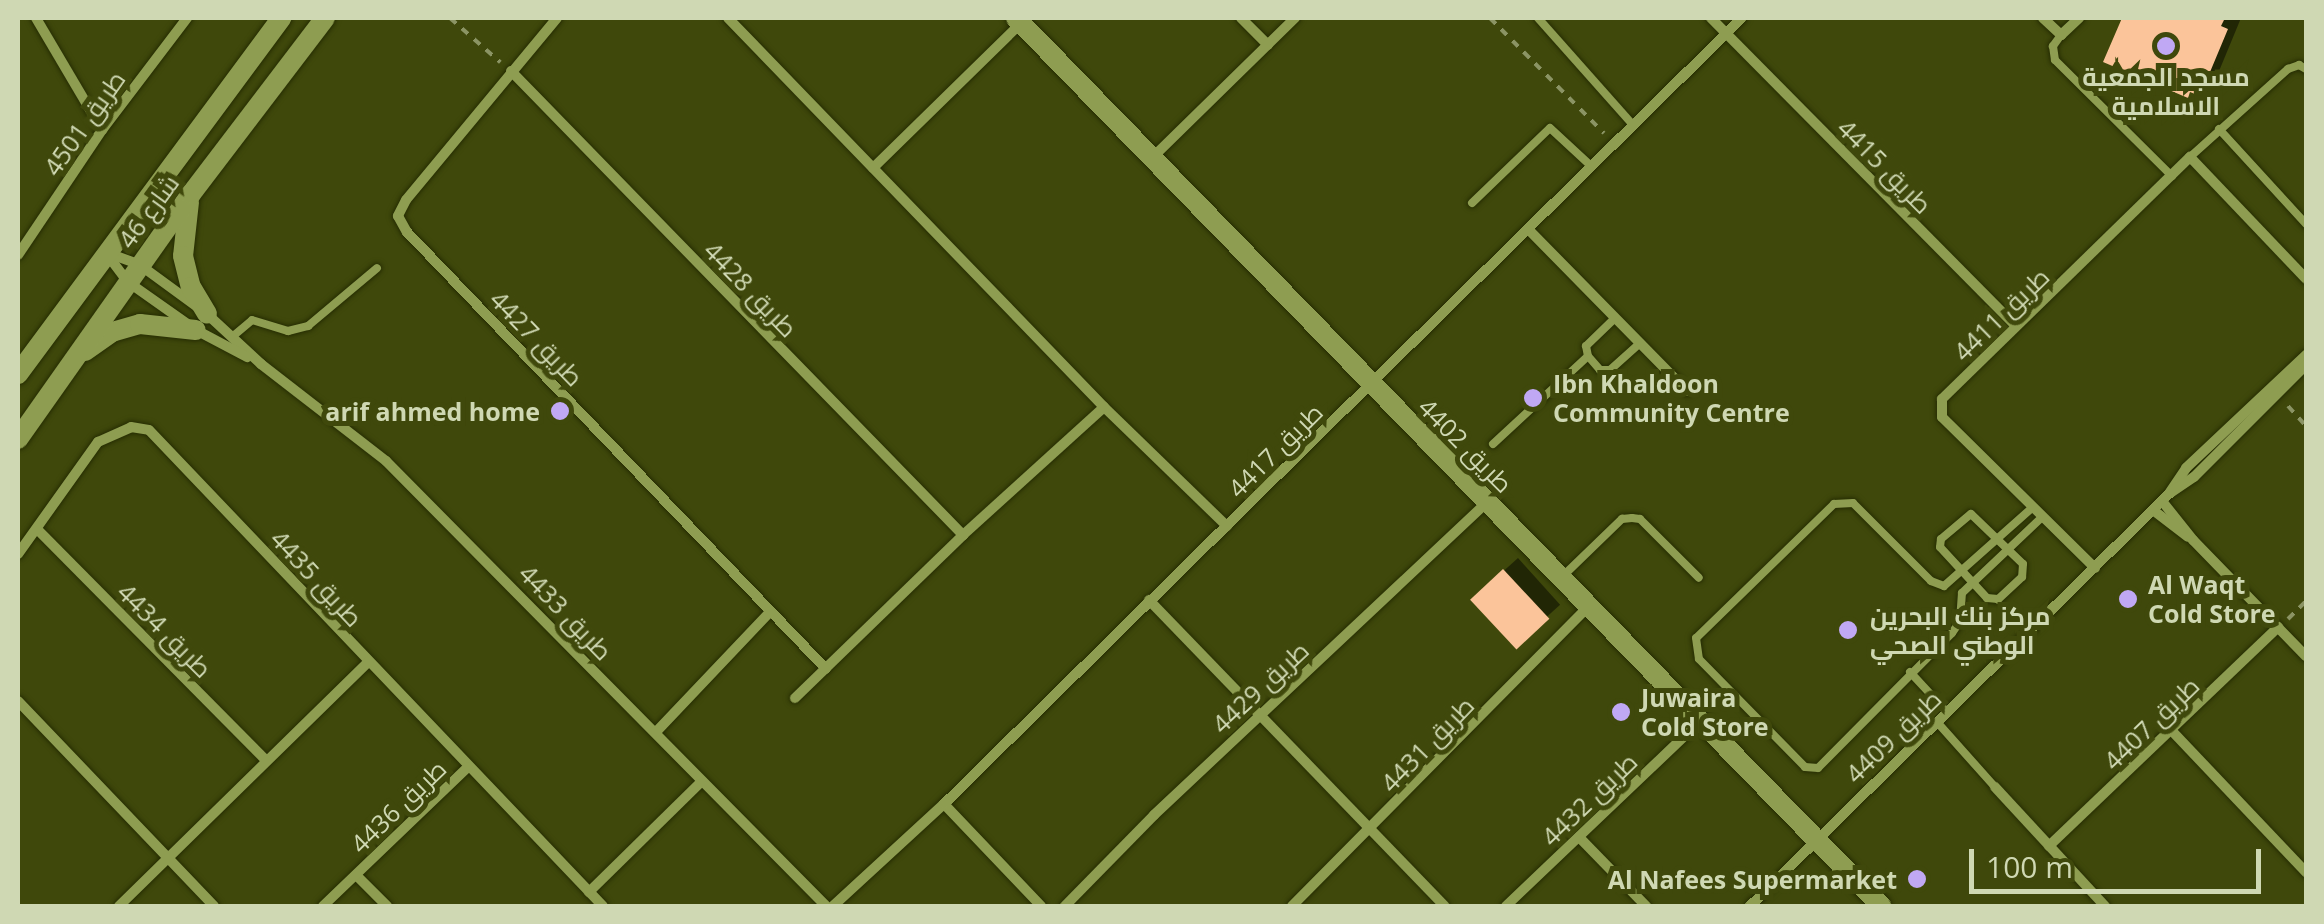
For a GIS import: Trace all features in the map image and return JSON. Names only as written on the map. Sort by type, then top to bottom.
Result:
[{"type":"street","points":[[36,18],[102,130]]},
{"type":"street","name":"طريق 4501","points":[[18,255],[102,130],[187,18]]},
{"type":"street","name":"شارع 46","points":[[18,374],[281,18]]},
{"type":"street","name":"شارع 46","points":[[18,439],[190,194],[325,18]]},
{"type":"street","name":"طريق 4427","points":[[556,18],[406,200],[398,216],[407,232],[826,668]]},
{"type":"street","points":[[728,18],[1104,406],[1227,526]]},
{"type":"street","points":[[1241,18],[1268,45]]},
{"type":"street","points":[[1153,156],[1296,18]]},
{"type":"street","name":"طريق 4415","points":[[1712,18],[2016,326]]},
{"type":"street","name":"طريق 4417","points":[[829,906],[944,804],[1742,18]]},
{"type":"street","points":[[2043,18],[2061,36],[2080,18]]},
{"type":"street","points":[[873,168],[1019,20]]},
{"type":"street","name":"طريق 4402","points":[[1019,20],[1882,906]]},
{"type":"street","name":"طريق 4428","points":[[511,72],[963,535]]},
{"type":"street","points":[[2190,157],[2306,279]]},
{"type":"street","name":"طريق 4411","points":[[2094,568],[1942,417],[1938,408],[1942,399],[2190,157]]},
{"type":"street","points":[[66,369],[112,332],[140,324],[202,322],[183,256],[183,225],[190,194]]},
{"type":"street","points":[[1528,229],[1686,390]]},
{"type":"street","name":"طريق 4433","points":[[105,252],[386,460],[701,782],[829,906]]},
{"type":"street","name":"طريق 4433","points":[[105,252],[202,322],[232,338],[261,364]]},
{"type":"street","name":"طريق 4409","points":[[2162,501],[2186,468],[2306,355]]},
{"type":"street","name":"طريق 4409","points":[[1750,906],[2306,365]]},
{"type":"street","points":[[795,698],[963,535],[1104,406]]},
{"type":"street","name":"طريق 4435","points":[[18,554],[98,442],[131,427],[149,430],[602,906]]},
{"type":"street","name":"طريق 4429","points":[[1065,906],[1260,715],[1488,501]]},
{"type":"street","points":[[2162,501],[2193,540],[2306,656]]},
{"type":"street","name":"طريق 4434","points":[[38,530],[265,759]]},
{"type":"street","points":[[1148,600],[1444,906]]},
{"type":"street","name":"طريق 4431","points":[[1292,906],[1588,608]]},
{"type":"street","points":[[656,732],[770,612]]},
{"type":"street","name":"طريق 4407","points":[[2049,846],[2278,627]]},
{"type":"street","points":[[118,906],[368,662]]},
{"type":"street","points":[[18,701],[214,906]]},
{"type":"street","name":"طريق 4432","points":[[1506,906],[1700,721]]},
{"type":"street","points":[[2172,731],[2306,872]]},
{"type":"street","name":"طريق 4436","points":[[322,906],[468,767]]},
{"type":"street","points":[[588,892],[701,782]]},
{"type":"street","points":[[1996,787],[2105,906]]},
{"type":"street","points":[[944,804],[1041,906]]},
{"type":"street","points":[[1579,837],[1646,906]]},
{"type":"street","name":"طريق 4436","points":[[356,875],[387,906]]},
{"type":"lane","points":[[1538,18],[1633,125]]},
{"type":"lane","points":[[2061,36],[2052,46],[2055,60],[2172,176]]},
{"type":"lane","name":"طريق 4411","points":[[2190,157],[2256,94],[2293,66],[2306,69]]},
{"type":"lane","points":[[1472,204],[1550,128],[1591,166]]},
{"type":"lane","points":[[2219,129],[2306,224]]},
{"type":"lane","points":[[232,338],[252,320],[288,331],[308,326],[377,268]]},
{"type":"lane","points":[[1614,319],[1586,346],[1588,356],[1600,370],[1610,370],[1638,344]]},
{"type":"lane","points":[[1493,444],[1588,356]]},
{"type":"lane","points":[[2033,508],[1951,584],[1935,584],[1858,507],[1840,502],[1696,638],[1704,665],[1809,769],[1818,768],[1956,627],[1962,593],[2042,516]]},
{"type":"lane","points":[[1966,515],[1977,516],[2009,549],[2024,571],[2000,597],[1987,598],[1940,544],[1966,515]]},
{"type":"lane","points":[[1561,578],[1622,519],[1632,518],[1640,519],[1698,578]]},
{"type":"lane","points":[[1910,672],[1946,712]]},
{"type":"lane","points":[[1937,722],[1996,787]]},
{"type":"path","points":[[450,18],[511,72]]},
{"type":"path","points":[[1490,18],[1614,144]]},
{"type":"path","points":[[2278,396],[2306,426]]},
{"type":"path","points":[[2278,627],[2306,601]]},
{"type":"building","name":"مسجد الجمعية الاسلامية","points":[[2122,18],[2225,18],[2221,26],[2228,29],[2200,96],[2190,92],[2188,98],[2103,62]]},
{"type":"building","points":[[1503,569],[1549,619],[1516,649],[1470,600]]},
{"type":"place","name":"مسجد الجمعية الاسلامية","points":[[2166,46]]},
{"type":"place","name":"Ibn Khaldoon Community Centre","points":[[1533,398]]},
{"type":"place","name":"arif ahmed home","points":[[560,411]]},
{"type":"place","name":"Al Waqt Cold Store","points":[[2128,599]]},
{"type":"place","name":"مركز بنك البحرين الوطني الصحي","points":[[1848,630]]},
{"type":"place","name":"Juwaira Cold Store","points":[[1621,712]]},
{"type":"place","name":"Al Nafees Supermarket","points":[[1917,879]]}]
